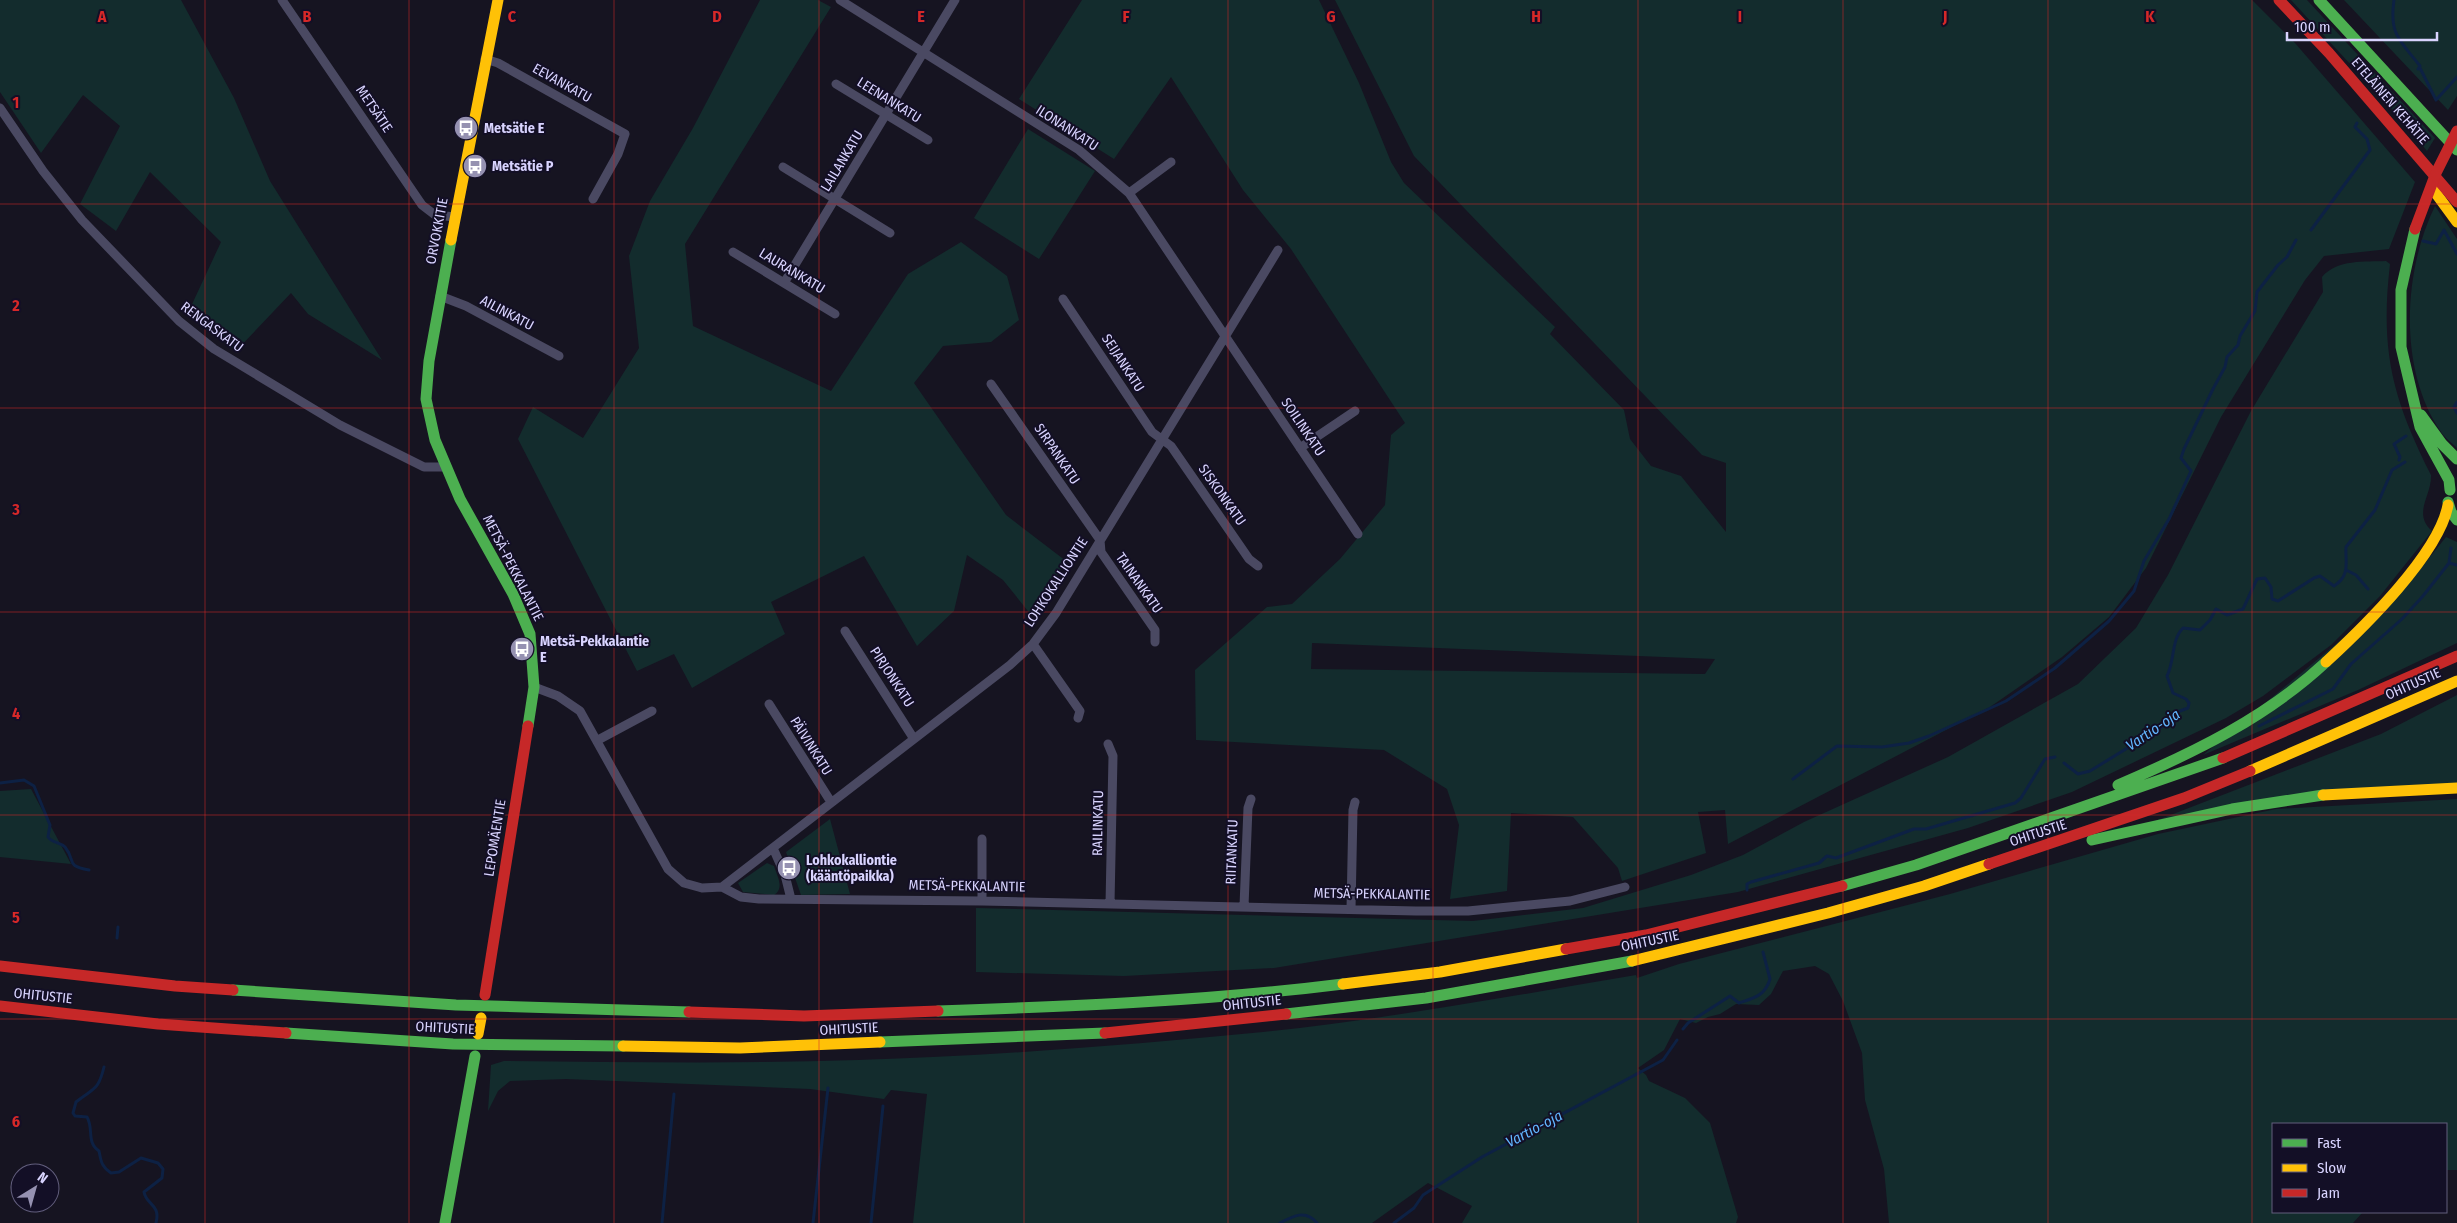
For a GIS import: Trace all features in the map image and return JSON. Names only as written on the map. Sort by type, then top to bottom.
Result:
[{"type":"main road","name":"ORVOKKITIE","points":[[447,467],[435,440],[426,399],[429,361],[484,59],[498,0]]},
{"type":"main road","name":"ETELÄINEN KEHÄTIE","points":[[2279,0],[2329,53],[2457,202]]},
{"type":"main road","name":"ETELÄINEN KEHÄTIE","points":[[2319,0],[2457,150]]},
{"type":"main road","points":[[2026,828],[2222,736],[2258,714],[2296,686],[2343,647],[2386,601],[2437,537],[2447,516],[2448,505],[2454,486],[2420,426],[2404,366],[2399,326],[2401,290],[2415,229],[2436,173],[2457,132],[2351,34]]},
{"type":"main road","points":[[2329,53],[2457,222]]},
{"type":"main road","points":[[2416,407],[2442,444],[2457,459]]},
{"type":"main road","name":"METSÄ-PEKKALANTIE","points":[[447,467],[460,498],[512,594],[530,634],[534,666],[534,687]]},
{"type":"main road","points":[[2448,505],[2457,520]]},
{"type":"main road","name":"OHITUSTIE","points":[[0,966],[175,986],[495,1006],[804,1016],[1133,1004],[1282,992],[1440,972],[1646,935],[1899,870],[2026,828],[2224,758],[2457,656]]},
{"type":"main road","name":"OHITUSTIE","points":[[0,1006],[158,1024],[453,1044],[740,1048],[1120,1032],[1416,999],[1652,957],[1828,914],[1924,886],[2201,791],[2279,760],[2457,681]]},
{"type":"main road","name":"LEPOMÄENTIE","points":[[485,995],[534,687]]},
{"type":"main road","points":[[2026,852],[2146,829],[2222,811],[2293,799],[2391,790],[2457,788]]},
{"type":"main road","points":[[478,1034],[481,1018]]},
{"type":"main road","points":[[445,1223],[475,1056]]},
{"type":"street","name":"METSÄTIE","points":[[282,0],[422,206],[435,214],[455,217]]},
{"type":"street","name":"ILONANKATU","points":[[840,0],[1079,150],[1129,193],[1225,337]]},
{"type":"street","name":"LAILANKATU","points":[[784,283],[955,0]]},
{"type":"street","name":"EEVANKATU","points":[[484,59],[498,63],[624,134],[618,154],[593,199]]},
{"type":"street","name":"LEENANKATU","points":[[836,84],[928,140]]},
{"type":"street","name":"RENGASKATU","points":[[0,108],[42,171],[82,220],[178,321],[214,349],[340,425],[424,467],[447,467]]},
{"type":"street","points":[[1129,193],[1171,162]]},
{"type":"street","points":[[783,167],[890,233]]},
{"type":"street","name":"LOHKOKALLIONTIE","points":[[722,887],[1010,665],[1033,644],[1056,613],[1278,250]]},
{"type":"street","name":"LAURANKATU","points":[[734,252],[835,314]]},
{"type":"street","name":"AILINKATU","points":[[440,296],[466,306],[559,356]]},
{"type":"street","name":"SEIJANKATU","points":[[1063,299],[1152,432],[1163,440]]},
{"type":"street","name":"SOILINKATU","points":[[1225,337],[1358,534]]},
{"type":"street","name":"SIRPANKATU","points":[[991,384],[1100,540]]},
{"type":"street","points":[[1300,448],[1355,411]]},
{"type":"street","name":"SISKONKATU","points":[[1163,440],[1171,446],[1249,559],[1258,566]]},
{"type":"street","name":"TAINANKATU","points":[[1100,540],[1101,552],[1155,630],[1155,642]]},
{"type":"street","name":"PIRJONKATU","points":[[845,631],[914,739]]},
{"type":"street","points":[[1033,644],[1080,711],[1078,718]]},
{"type":"street","name":"METSÄ-PEKKALANTIE","points":[[534,687],[558,696],[580,711],[598,740],[668,869],[684,883],[702,888],[722,887],[741,897],[1468,911],[1570,901],[1625,887]]},
{"type":"street","name":"PÄIVINKATU","points":[[769,704],[831,802]]},
{"type":"street","points":[[598,740],[652,712]]},
{"type":"street","name":"RAILINKATU","points":[[1108,744],[1113,756],[1110,904]]},
{"type":"street","name":"RIITANKATU","points":[[1244,906],[1248,808],[1251,800]]},
{"type":"street","points":[[1351,909],[1353,810],[1355,802]]},
{"type":"street","points":[[982,839],[982,901]]},
{"type":"street","points":[[773,848],[785,875],[791,899]]},
{"type":"green space","points":[[0,0],[181,0],[234,98],[270,181],[382,360],[308,314],[291,293],[236,351],[187,315],[221,242],[150,172],[116,231],[80,204],[120,126],[83,95],[41,153],[0,92]]},
{"type":"green space","points":[[760,0],[818,0],[831,7],[685,244],[693,326],[831,391],[908,274],[961,242],[1007,276],[1019,320],[991,342],[943,346],[914,383],[1006,515],[1066,561],[1032,616],[1003,580],[967,555],[954,611],[917,646],[864,556],[771,602],[785,634],[692,688],[674,654],[637,671],[518,439],[533,407],[583,438],[639,348],[629,256],[650,201],[693,128]]},
{"type":"green space","points":[[1082,0],[1319,0],[1359,83],[1391,162],[1404,183],[1555,327],[1550,334],[1624,410],[1630,439],[1651,466],[1681,476],[1726,532],[1726,463],[1702,455],[1414,156],[1335,0],[2252,0],[2295,43],[2415,182],[2389,249],[2324,256],[2305,280],[2221,417],[2146,568],[2109,617],[2062,657],[1990,707],[1728,844],[1725,810],[1698,812],[1706,853],[1622,881],[1618,868],[1573,817],[1511,813],[1507,891],[1450,899],[1459,825],[1447,789],[1384,750],[1196,740],[1195,670],[1267,607],[1292,604],[1340,559],[1385,505],[1391,435],[1405,423],[1291,249],[1243,190],[1171,77],[1114,159],[1019,99]],"holes":[[[1312,643],[1715,659],[1705,674],[1311,669]]]},
{"type":"green space","points":[[2291,0],[2307,0],[2435,138],[2427,151],[2400,118]]},
{"type":"green space","points":[[2344,0],[2457,0],[2457,96],[2448,110]]},
{"type":"green space","points":[[1028,129],[1095,171],[1039,259],[974,218]]},
{"type":"green space","points":[[2435,206],[2457,239],[2457,448],[2441,432],[2427,407],[2417,380],[2412,350],[2411,290],[2416,260],[2424,232]]},
{"type":"green space","points":[[2386,261],[2390,264],[2387,322],[2388,348],[2392,373],[2407,422],[2431,475],[2431,483],[2423,511],[2426,524],[2432,531],[2380,596],[2331,645],[2263,696],[2226,718],[2072,792],[1968,828],[1738,892],[1274,968],[1124,976],[976,972],[976,908],[1473,921],[1583,908],[1691,875],[1743,855],[1804,822],[1948,757],[2078,684],[2136,628],[2168,575],[2251,411],[2323,292],[2322,277],[2328,271],[2343,264]]},
{"type":"green space","points":[[2446,537],[2457,542],[2457,643],[2358,690],[2203,755],[2409,583]]},
{"type":"green space","points":[[2457,695],[2457,783],[2155,821],[2381,734]]},
{"type":"green space","points":[[31,789],[71,864],[0,857],[0,791]]},
{"type":"green space","points":[[2457,799],[2457,1170],[2447,1170],[2447,1123],[2272,1123],[2272,1213],[2362,1213],[2353,1223],[1889,1223],[1884,1169],[1865,1100],[1862,1053],[1843,1001],[1829,974],[1815,966],[1783,971],[1771,994],[1759,1005],[1736,1004],[1720,1014],[1696,1023],[1680,1019],[1664,1050],[1638,1068],[1646,1075],[1649,1081],[1685,1098],[1710,1123],[1738,1217],[1736,1223],[1462,1223],[1472,1206],[1428,1183],[1372,1223],[913,1223],[927,1094],[891,1090],[884,1099],[810,1089],[566,1079],[510,1081],[498,1091],[488,1111],[491,1065],[504,1061],[814,1061],[959,1056],[1061,1049],[1310,1027],[1636,975],[1637,978],[1679,964],[1950,894],[2158,834],[2276,809]]},
{"type":"green space","points":[[830,819],[850,894],[801,895],[786,852]]},
{"type":"green space","points":[[767,863],[774,866],[780,885],[777,892],[774,895],[743,892],[738,883]]},
{"type":"waterway","points":[[2394,0],[2393,21],[2395,29],[2402,43],[2420,66],[2418,69]]},
{"type":"waterway","points":[[2420,68],[2436,100],[2457,77]]},
{"type":"waterway","points":[[2311,230],[2370,150],[2367,139],[2355,127],[2357,123]]},
{"type":"waterway","points":[[2423,241],[2436,244],[2444,230],[2457,254]]},
{"type":"waterway","points":[[1793,779],[1837,746],[1882,747],[1909,743],[1929,736],[2006,701],[2055,668],[2109,621],[2134,591],[2144,561],[2169,519],[2191,471],[2181,458],[2184,449],[2225,367],[2227,357],[2238,345],[2240,336],[2255,311],[2257,292],[2278,265],[2287,257],[2296,240]]},
{"type":"waterway","points":[[2457,402],[2454,407],[2457,413]]},
{"type":"waterway","points":[[2399,460],[2400,457],[2394,444],[2406,436]]},
{"type":"waterway","name":"Vartio-oja","points":[[2064,763],[2078,774],[2090,771],[2165,725],[2172,714],[2188,708],[2189,703],[2186,699],[2173,693],[2167,676],[2179,633],[2183,628],[2200,630],[2210,620],[2216,609],[2227,615],[2243,609],[2257,579],[2265,578],[2271,587],[2272,599],[2278,601],[2320,576],[2334,586],[2339,582],[2345,573],[2346,547],[2375,510],[2392,470],[2405,462]]},
{"type":"waterway","points":[[2259,726],[2333,689],[2351,664],[2402,619],[2423,596],[2449,563],[2451,548]]},
{"type":"waterway","points":[[2449,563],[2457,565]]},
{"type":"waterway","points":[[2346,570],[2356,575],[2368,589]]},
{"type":"waterway","name":"Vartio-oja","points":[[1747,890],[1747,884],[1751,882],[1819,863],[1827,856],[1836,858],[1914,829],[1926,829],[2015,803],[2021,798],[2045,759],[2055,757]]},
{"type":"waterway","name":"Vartio-oja","points":[[0,783],[24,780],[34,786],[50,825],[48,837],[65,847],[76,866],[89,870]]},
{"type":"waterway","name":"Vartio-oja","points":[[117,938],[118,927]]},
{"type":"waterway","name":"Vartio-oja","points":[[1683,1029],[1688,1023],[1730,996],[1739,1003],[1762,993],[1770,979],[1763,952]]},
{"type":"waterway","name":"Vartio-oja","points":[[1394,1223],[1414,1208],[1423,1195],[1482,1157],[1663,1060],[1677,1040]]},
{"type":"waterway","name":"Vartio-oja","points":[[104,1067],[97,1085],[76,1102],[73,1113],[75,1116],[87,1117],[93,1144],[99,1151],[103,1166],[111,1173],[119,1172],[141,1158],[158,1163],[163,1169],[162,1178],[144,1192],[147,1200],[157,1212],[156,1223]]},
{"type":"waterway","points":[[813,1223],[828,1088]]},
{"type":"waterway","points":[[662,1223],[674,1094]]},
{"type":"waterway","points":[[871,1223],[883,1106]]},
{"type":"waterway","name":"Vartio-oja","points":[[1280,1223],[1299,1215],[1308,1216],[1317,1223]]},
{"type":"traffic: fast","points":[[2319,0],[2457,150]]},
{"type":"traffic: fast","points":[[2415,229],[2401,290],[2401,347],[2420,427],[2449,480],[2450,490]]},
{"type":"traffic: fast","points":[[451,240],[429,361],[426,399],[435,440],[460,499],[513,594],[530,634],[534,687],[528,726]]},
{"type":"traffic: fast","points":[[2421,415],[2442,444],[2457,459]]},
{"type":"traffic: fast","points":[[2448,502],[2451,512],[2457,520]]},
{"type":"traffic: fast","points":[[2118,785],[2201,747],[2254,717],[2303,682],[2326,662]]},
{"type":"traffic: fast","points":[[1842,886],[1916,865],[2223,758]]},
{"type":"traffic: fast","points":[[2092,840],[2232,809],[2323,795]]},
{"type":"traffic: fast","points":[[1286,1014],[1426,998],[1632,961]]},
{"type":"traffic: fast","points":[[938,1011],[1191,999],[1343,984]]},
{"type":"traffic: fast","points":[[233,990],[456,1005],[689,1012]]},
{"type":"traffic: fast","points":[[286,1033],[453,1044],[623,1046]]},
{"type":"traffic: fast","points":[[880,1042],[1105,1033]]},
{"type":"traffic: fast","points":[[445,1223],[475,1056]]},
{"type":"traffic: slow","points":[[451,240],[498,0]]},
{"type":"traffic: slow","points":[[2432,188],[2457,222]]},
{"type":"traffic: slow","points":[[2326,662],[2398,589],[2430,545],[2442,524],[2448,505]]},
{"type":"traffic: slow","points":[[2250,771],[2457,681]]},
{"type":"traffic: slow","points":[[2323,795],[2457,788]]},
{"type":"traffic: slow","points":[[1632,961],[1828,913],[1924,886],[1989,864]]},
{"type":"traffic: slow","points":[[1343,984],[1440,972],[1566,949]]},
{"type":"traffic: slow","points":[[478,1034],[481,1018]]},
{"type":"traffic: slow","points":[[623,1046],[740,1048],[880,1042]]},
{"type":"traffic: jam","points":[[2279,0],[2329,53],[2457,202]]},
{"type":"traffic: jam","points":[[2415,229],[2436,173],[2457,131]]},
{"type":"traffic: jam","points":[[2223,758],[2457,656]]},
{"type":"traffic: jam","points":[[485,995],[528,726]]},
{"type":"traffic: jam","points":[[1989,864],[2184,798],[2250,771]]},
{"type":"traffic: jam","points":[[1566,949],[1646,935],[1842,886]]},
{"type":"traffic: jam","points":[[0,966],[175,986],[233,990]]},
{"type":"traffic: jam","points":[[0,1006],[158,1024],[286,1033]]},
{"type":"traffic: jam","points":[[689,1012],[804,1016],[938,1011]]},
{"type":"traffic: jam","points":[[1105,1033],[1286,1014]]},
{"type":"place","name":"Metsätie E","points":[[466,128]]},
{"type":"place","name":"Metsätie P","points":[[475,166]]},
{"type":"place","name":"Metsä-Pekkalantie E","points":[[522,649]]},
{"type":"place","name":"Lohkokalliontie (kääntöpaikka)","points":[[789,868]]}]
